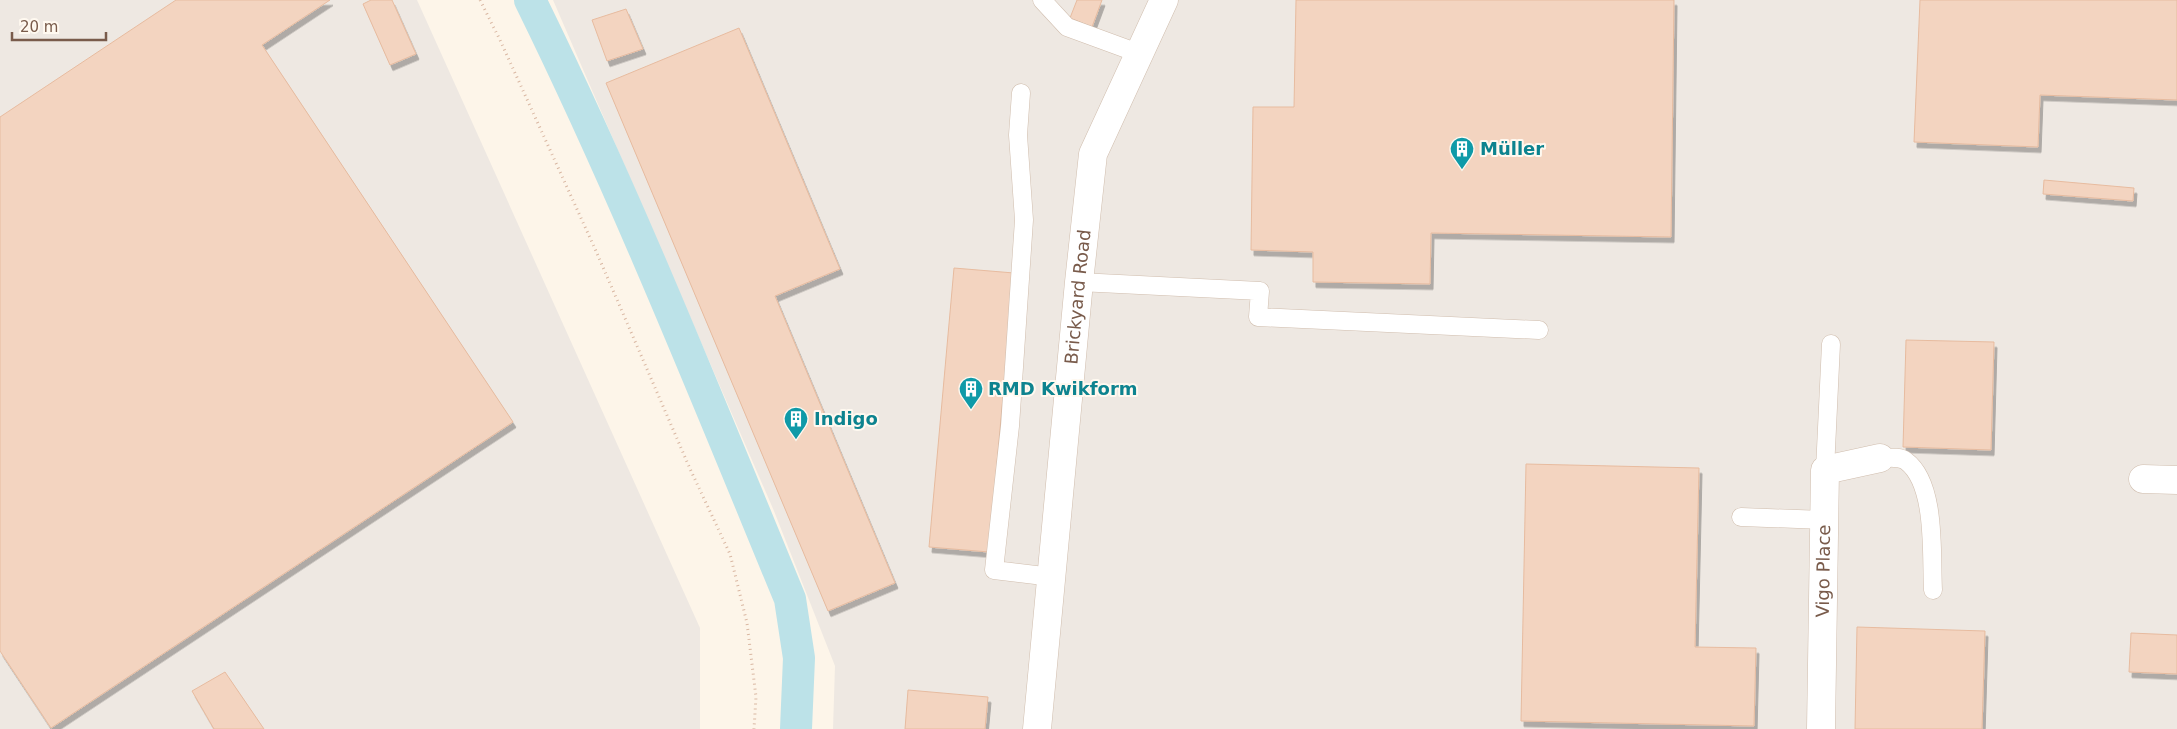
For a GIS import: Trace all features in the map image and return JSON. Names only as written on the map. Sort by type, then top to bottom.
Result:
[{"type":"street","name":"Brickyard Road","points":[[1037,729],[1079,282],[1093,154],[1164,0]]},
{"type":"street","points":[[1825,470],[1880,458]]},
{"type":"street","name":"Vigo Place","points":[[1821,729],[1825,470]]},
{"type":"street","points":[[2143,479],[2177,480]]},
{"type":"lane","points":[[1042,0],[1067,27],[1138,53]]},
{"type":"lane","points":[[1021,94],[1018,136],[1024,220],[1010,426],[994,570],[1052,577]]},
{"type":"lane","points":[[1079,282],[1260,291],[1258,318],[1539,330]]},
{"type":"lane","points":[[1825,470],[1830,344]]},
{"type":"lane","points":[[1880,458],[1905,460],[1915,472],[1925,493],[1929,512],[1932,590]]},
{"type":"lane","points":[[1741,517],[1824,520]]},
{"type":"path","points":[[480,0],[596,251],[691,471],[730,554],[747,623],[756,697],[754,729]]},
{"type":"shaded area","points":[[0,0],[417,0],[700,628],[700,729],[0,729]]},
{"type":"shaded area","points":[[553,0],[2177,0],[2177,729],[833,729],[835,666],[774,511]]},
{"type":"building","points":[[176,0],[330,0],[262,45],[513,422],[51,728],[0,651],[0,117]]},
{"type":"building","points":[[371,0],[392,0],[416,54],[390,65],[363,4]]},
{"type":"building","points":[[1077,0],[1102,0],[1092,27],[1070,18]]},
{"type":"building","name":"Müller","points":[[1296,0],[1674,0],[1671,237],[1431,233],[1430,284],[1313,282],[1313,252],[1251,250],[1253,107],[1294,107]]},
{"type":"building","points":[[1920,0],[2177,0],[2177,100],[2040,95],[2038,147],[1914,142]]},
{"type":"building","points":[[626,9],[643,49],[607,61],[592,20]]},
{"type":"building","name":"Indigo","points":[[739,28],[840,269],[775,296],[895,583],[828,611],[606,83]]},
{"type":"building","points":[[2044,180],[2134,188],[2133,201],[2043,194]]},
{"type":"building","name":"RMD Kwikform","points":[[954,268],[1014,273],[989,552],[929,547]]},
{"type":"building","points":[[1906,340],[1994,342],[1991,450],[1903,447]]},
{"type":"building","points":[[1526,464],[1699,468],[1695,647],[1756,648],[1754,726],[1521,721]]},
{"type":"building","points":[[1857,627],[1985,631],[1982,729],[1855,729]]},
{"type":"building","points":[[2131,633],[2177,635],[2177,674],[2129,672]]},
{"type":"building","points":[[225,672],[264,729],[214,729],[192,691]]},
{"type":"building","points":[[908,690],[988,697],[985,729],[905,729]]},
{"type":"waterway","points":[[530,0],[633,222],[790,599],[799,658],[796,729]]},
{"type":"place","name":"Müller","points":[[1462,170]]},
{"type":"place","name":"RMD Kwikform","points":[[971,410]]},
{"type":"place","name":"Indigo","points":[[796,440]]}]
